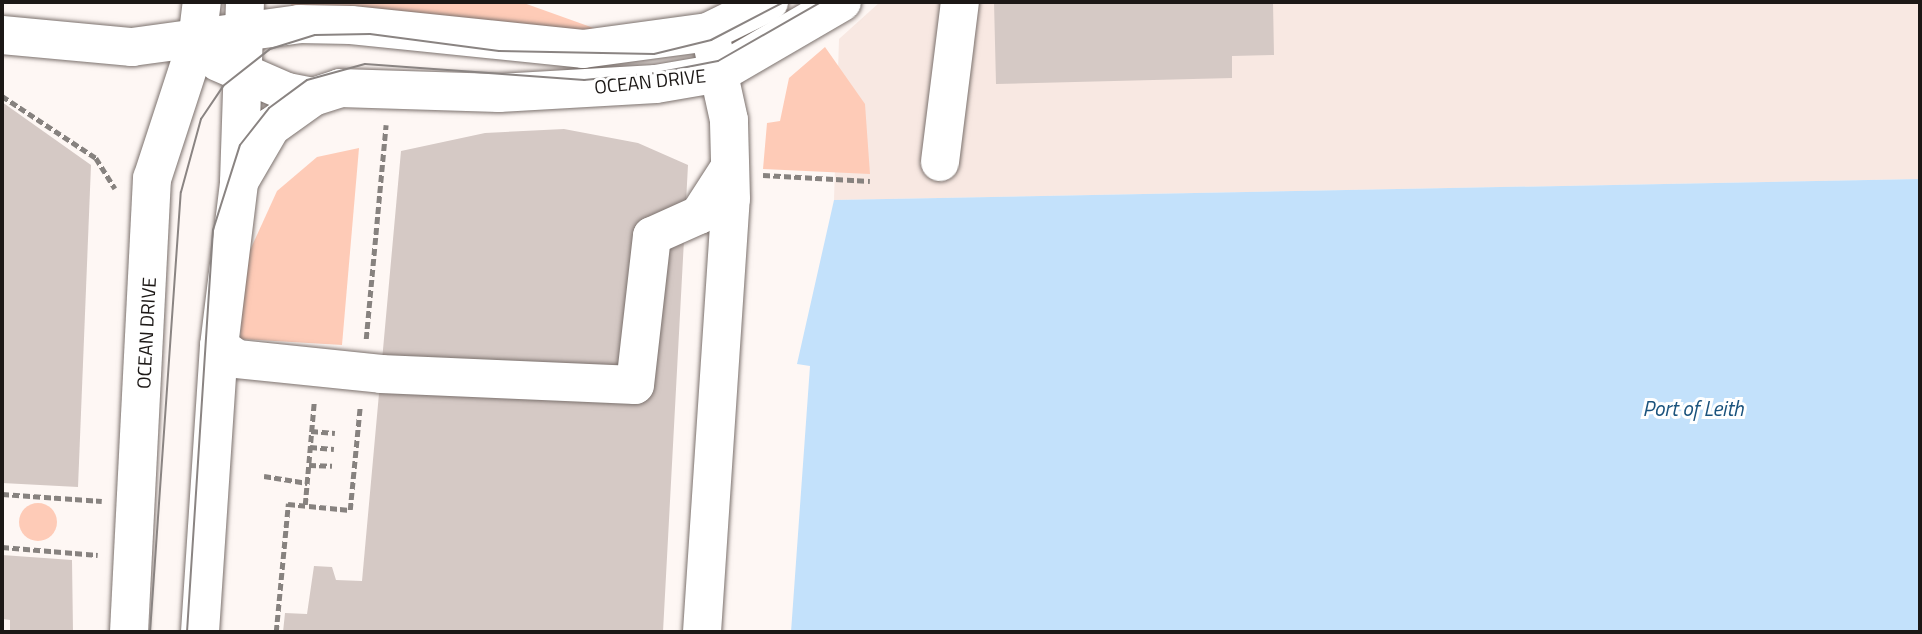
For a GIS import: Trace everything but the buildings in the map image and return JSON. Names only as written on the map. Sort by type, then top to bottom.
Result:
[{"type":"street","name":"OCEAN DRIVE","points":[[129,632],[152,179],[197,41],[202,2]]},
{"type":"street","name":"OCEAN DRIVE","points":[[197,41],[244,18],[351,25],[583,49],[709,32],[769,2]]},
{"type":"street","name":"OCEAN DRIVE","points":[[239,182],[271,127],[313,97],[340,88],[499,93],[656,84],[720,73],[842,2]]},
{"type":"street","points":[[940,162],[960,2]]},
{"type":"street","name":"OCEAN DRIVE","points":[[200,632],[219,346],[239,182],[240,71],[244,18]]},
{"type":"street","points":[[702,632],[731,170],[720,73],[709,32]]},
{"type":"street","points":[[2,35],[78,47],[197,41],[208,55],[240,71],[313,97]]},
{"type":"street","points":[[219,346],[237,359],[381,374],[635,385],[652,236],[699,215],[731,170]]},
{"type":"path","points":[[2,96],[96,158],[120,197]]},
{"type":"path","points":[[731,170],[870,181]]},
{"type":"path","points":[[305,506],[314,397]]},
{"type":"path","points":[[311,430],[335,433]]},
{"type":"path","points":[[310,447],[334,449]]},
{"type":"path","points":[[309,465],[332,466]]},
{"type":"path","points":[[264,476],[307,483]]},
{"type":"path","points":[[2,495],[103,501]]},
{"type":"path","points":[[2,547],[102,555]]},
{"type":"shaded area","points":[[289,2],[521,2],[602,31],[447,42],[296,10]]},
{"type":"shaded area","points":[[880,2],[1920,2],[1920,179],[834,200],[839,39]]},
{"type":"shaded area","points":[[825,47],[865,104],[870,174],[763,169],[767,123],[780,121],[789,78]]},
{"type":"shaded area","points":[[359,148],[342,345],[240,339],[246,259],[277,191],[317,157]]},
{"type":"shaded area","points":[[38,503],[51,509],[57,522],[51,535],[38,541],[25,535],[19,522],[25,509]]},
{"type":"water","name":"Port of Leith","points":[[1920,179],[1920,632],[791,632],[810,366],[797,364],[834,200]]},
{"type":"tram line","points":[[150,632],[181,192],[201,119],[223,86],[270,49],[315,35],[370,34],[499,51],[654,54],[711,40],[784,2]]},
{"type":"tram line","points":[[187,632],[213,230],[240,145],[269,108],[307,80],[365,64],[584,80],[656,73],[718,61],[821,2]]}]
